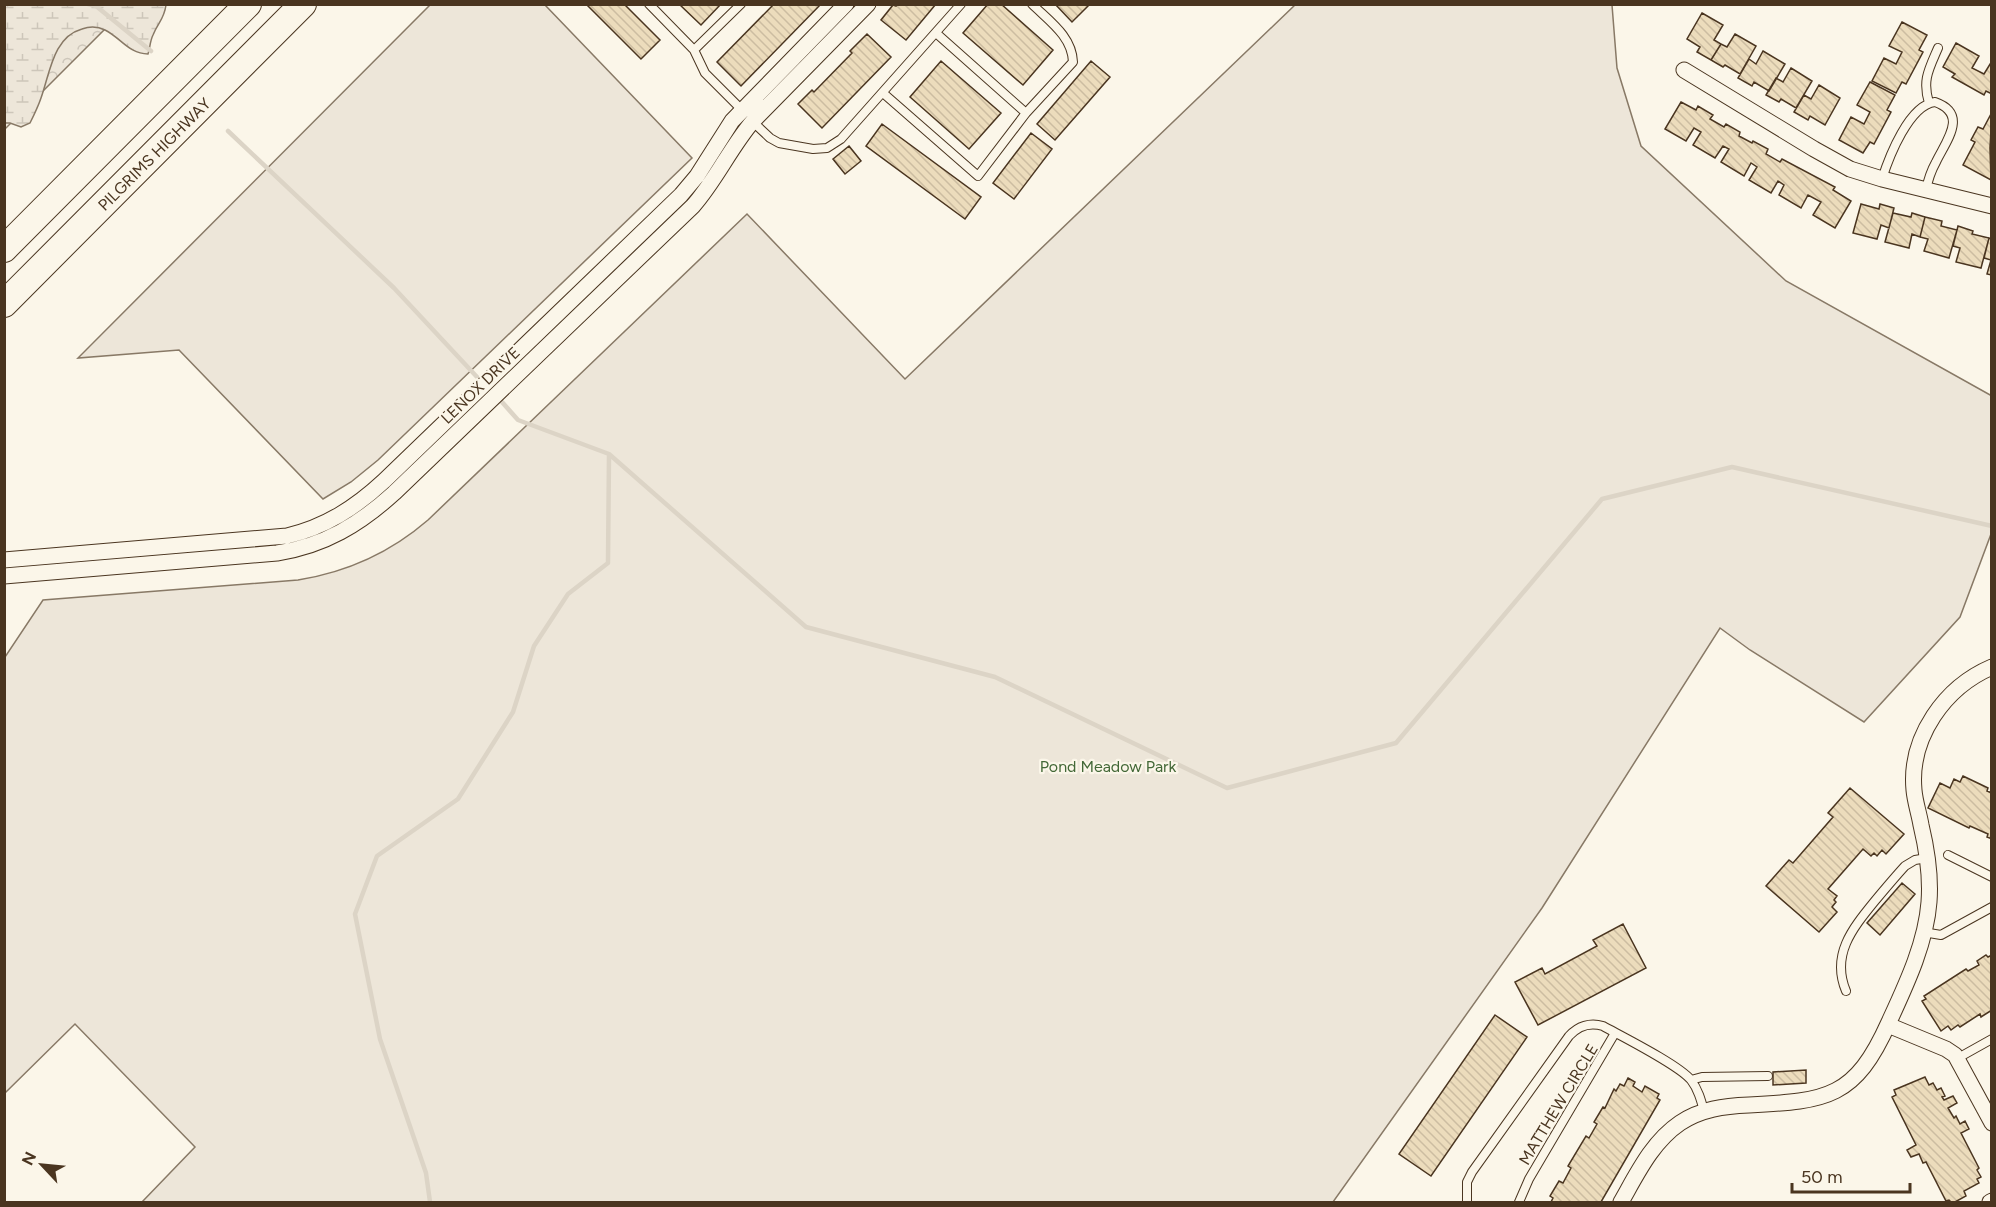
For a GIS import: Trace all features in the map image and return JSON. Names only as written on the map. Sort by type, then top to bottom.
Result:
[{"type":"highway","points":[[4,249],[248,4]]},
{"type":"highway","name":"PILGRIMS HIGHWAY","points":[[4,304],[303,4]]},
{"type":"street","name":"LENOX DRIVE","points":[[4,576],[247,548],[319,526],[351,509],[384,481],[690,186],[725,130],[741,110],[846,4]]},
{"type":"street","name":"LENOX DRIVE","points":[[4,560],[247,548],[290,552],[324,541],[359,522],[394,493],[701,196],[710,186],[738,139],[753,121],[868,4]]},
{"type":"street","points":[[1684,70],[1838,163],[1882,179],[1992,206]]},
{"type":"street","points":[[619,255],[630,267]]},
{"type":"street","points":[[384,481],[394,493]]},
{"type":"street","points":[[31,558],[32,574]]},
{"type":"street","points":[[1621,1203],[1657,1144],[1678,1124],[1704,1111],[1722,1106],[1799,1101],[1833,1093],[1848,1084],[1874,1053],[1912,967],[1923,932],[1929,900],[1927,858],[1913,786],[1920,746],[1933,716],[1948,697],[1964,682],[1992,667]]},
{"type":"street","points":[[1888,1025],[1946,1049],[1958,1058],[1992,1123]]},
{"type":"lane","points":[[649,4],[694,50],[705,73],[770,138],[779,143],[813,149],[828,148],[841,140],[961,4]]},
{"type":"lane","points":[[694,50],[741,4]]},
{"type":"lane","points":[[883,93],[978,176],[1026,113],[1073,62],[1072,51],[1067,39],[1032,4]]},
{"type":"lane","points":[[936,33],[1026,113]]},
{"type":"lane","points":[[1929,103],[1925,88],[1926,81],[1938,48]]},
{"type":"lane","points":[[1882,179],[1892,152],[1918,110],[1935,102],[1952,114],[1953,126],[1931,172],[1926,190]]},
{"type":"lane","points":[[1948,855],[1992,877]]},
{"type":"lane","points":[[1846,991],[1841,975],[1841,958],[1850,932],[1905,866],[1915,860],[1927,858]]},
{"type":"lane","points":[[1923,932],[1936,935],[1947,933],[1992,907]]},
{"type":"lane","points":[[1467,1203],[1467,1182],[1472,1172],[1569,1036],[1590,1024],[1603,1026],[1616,1033]]},
{"type":"lane","name":"MATTHEW CIRCLE","points":[[1520,1203],[1529,1179],[1616,1033],[1679,1069],[1691,1080],[1699,1094],[1704,1111]]},
{"type":"lane","points":[[1958,1058],[1992,1039]]},
{"type":"lane","points":[[1691,1080],[1702,1077],[1768,1076]]},
{"type":"green space","points":[[5,4],[166,5],[152,37],[148,54],[136,51],[111,33],[96,27],[72,33],[54,57],[40,101],[30,123],[21,127],[5,123]]},
{"type":"green space","points":[[5,5],[129,5],[5,129]]},
{"type":"green space","points":[[430,5],[545,5],[692,158],[378,460],[351,482],[323,499],[179,350],[78,358]]},
{"type":"green space","name":"Pond Meadow Park","points":[[1295,5],[1612,5],[1617,68],[1641,146],[1786,281],[1992,396],[1991,534],[1960,617],[1864,722],[1750,650],[1720,628],[1542,908],[1333,1202],[142,1202],[195,1147],[75,1024],[5,1093],[5,657],[43,600],[298,580],[334,572],[383,551],[414,532],[428,520],[747,214],[905,379]]},
{"type":"building","points":[[586,4],[624,4],[660,40],[641,59]]},
{"type":"building","points":[[679,4],[721,4],[701,25]]},
{"type":"building","points":[[774,4],[821,4],[741,86],[717,62]]},
{"type":"building","points":[[936,4],[906,40],[881,20],[893,5]]},
{"type":"building","points":[[988,4],[1001,4],[1053,50],[1023,85],[963,33]]},
{"type":"building","points":[[1055,4],[1090,4],[1072,22]]},
{"type":"building","points":[[1702,13],[1723,25],[1714,40],[1721,44],[1711,60],[1697,52],[1700,47],[1687,39]]},
{"type":"building","points":[[1902,22],[1927,35],[1919,50],[1923,52],[1906,84],[1902,82],[1896,93],[1872,81],[1884,58],[1896,64],[1902,52],[1889,46]]},
{"type":"building","points":[[867,34],[891,57],[822,128],[798,104],[812,90],[814,92]]},
{"type":"building","points":[[1735,34],[1756,46],[1740,74],[1711,60],[1721,44],[1727,47]]},
{"type":"building","points":[[1956,43],[1979,56],[1972,68],[1984,74],[1992,61],[1992,94],[1986,91],[1984,95],[1952,77],[1955,74],[1943,67]]},
{"type":"building","points":[[1763,51],[1785,64],[1769,91],[1754,82],[1752,86],[1738,78],[1749,59],[1756,64]]},
{"type":"building","points":[[941,61],[1001,113],[969,149],[910,97]]},
{"type":"building","points":[[1091,61],[1110,77],[1055,140],[1037,124]]},
{"type":"building","points":[[1791,68],[1812,81],[1796,108],[1781,99],[1779,102],[1766,95],[1776,78],[1783,82]]},
{"type":"building","points":[[1870,82],[1895,95],[1887,110],[1891,112],[1874,144],[1870,142],[1863,153],[1839,140],[1851,117],[1864,124],[1870,112],[1857,105]]},
{"type":"building","points":[[1819,85],[1840,98],[1825,125],[1810,116],[1808,120],[1794,112],[1804,95],[1811,99]]},
{"type":"building","points":[[1681,102],[1696,110],[1698,106],[1713,115],[1710,119],[1724,127],[1726,124],[1740,132],[1739,136],[1768,149],[1766,154],[1780,162],[1782,159],[1835,187],[1833,190],[1851,201],[1835,228],[1813,215],[1821,202],[1808,195],[1801,208],[1779,195],[1784,185],[1778,181],[1771,193],[1749,180],[1757,167],[1751,163],[1744,176],[1721,162],[1729,149],[1723,146],[1715,158],[1693,145],[1701,132],[1694,128],[1686,141],[1665,129]]},
{"type":"building","points":[[1992,112],[1991,180],[1963,165],[1975,142],[1971,140],[1978,127],[1983,129]]},
{"type":"building","points":[[882,124],[981,197],[965,219],[866,146]]},
{"type":"building","points":[[1031,133],[1052,149],[1014,199],[993,183]]},
{"type":"building","points":[[849,146],[861,161],[845,174],[833,159]]},
{"type":"building","points":[[1861,204],[1879,209],[1880,204],[1894,208],[1889,228],[1881,225],[1877,239],[1853,233]]},
{"type":"building","points":[[1893,213],[1911,217],[1912,213],[1925,217],[1920,237],[1912,234],[1909,248],[1885,242]]},
{"type":"building","points":[[1925,217],[1942,221],[1941,226],[1957,230],[1949,258],[1924,251],[1928,239],[1920,237]]},
{"type":"building","points":[[1958,226],[1973,231],[1972,234],[1989,238],[1981,268],[1956,262],[1960,248],[1953,246]]},
{"type":"building","points":[[1989,238],[1992,239],[1992,275],[1987,274],[1991,260],[1984,258]]},
{"type":"building","points":[[1963,776],[1988,788],[1987,791],[1992,793],[1992,839],[1987,837],[1988,834],[1970,826],[1969,828],[1928,808],[1940,783],[1950,788],[1954,779],[1960,782]]},
{"type":"building","points":[[1850,788],[1904,834],[1886,854],[1882,850],[1877,856],[1874,853],[1871,856],[1863,849],[1828,889],[1837,896],[1832,907],[1837,912],[1819,932],[1766,886],[1789,860],[1793,863],[1833,817],[1828,813]]},
{"type":"building","points":[[1902,883],[1915,894],[1880,935],[1867,923]]},
{"type":"building","points":[[1623,924],[1646,968],[1538,1025],[1515,982],[1542,968],[1545,974],[1597,946],[1593,940]]},
{"type":"building","points":[[1986,955],[1988,957],[1992,955],[1992,1010],[1981,1017],[1980,1014],[1960,1027],[1958,1025],[1951,1030],[1948,1026],[1941,1031],[1922,1001],[1926,999],[1924,996],[1966,969],[1968,971],[1979,965],[1977,961]]},
{"type":"building","points":[[1495,1015],[1527,1037],[1431,1176],[1399,1154]]},
{"type":"building","points":[[1806,1070],[1806,1083],[1773,1085],[1773,1072]]},
{"type":"building","points":[[1925,1077],[1929,1085],[1933,1083],[1937,1090],[1941,1088],[1945,1096],[1942,1097],[1944,1100],[1953,1096],[1957,1103],[1948,1108],[1960,1124],[1965,1121],[1969,1129],[1961,1133],[1979,1168],[1977,1170],[1981,1177],[1977,1179],[1979,1183],[1964,1191],[1966,1196],[1955,1202],[1946,1201],[1926,1162],[1923,1163],[1919,1154],[1911,1157],[1907,1150],[1916,1145],[1892,1097],[1896,1095],[1894,1090]]},
{"type":"building","points":[[1628,1078],[1635,1082],[1633,1086],[1642,1092],[1645,1086],[1659,1094],[1657,1098],[1660,1100],[1601,1202],[1551,1202],[1553,1198],[1550,1196],[1559,1181],[1563,1183],[1571,1168],[1568,1166],[1586,1136],[1589,1138],[1597,1124],[1594,1122],[1603,1107],[1605,1108],[1614,1089],[1616,1091],[1620,1084],[1624,1086]]},
{"type":"waterway","points":[[88,4],[96,6],[151,51]]},
{"type":"waterway","points":[[228,131],[394,288],[477,377]]},
{"type":"waterway","points":[[502,402],[518,420],[609,454],[806,627],[995,677],[1227,788],[1396,743],[1602,499],[1732,467],[1992,526]]},
{"type":"waterway","points":[[430,1202],[426,1173],[380,1039],[355,914],[377,856],[458,799],[513,712],[534,646],[568,594],[608,563],[609,454]]}]
